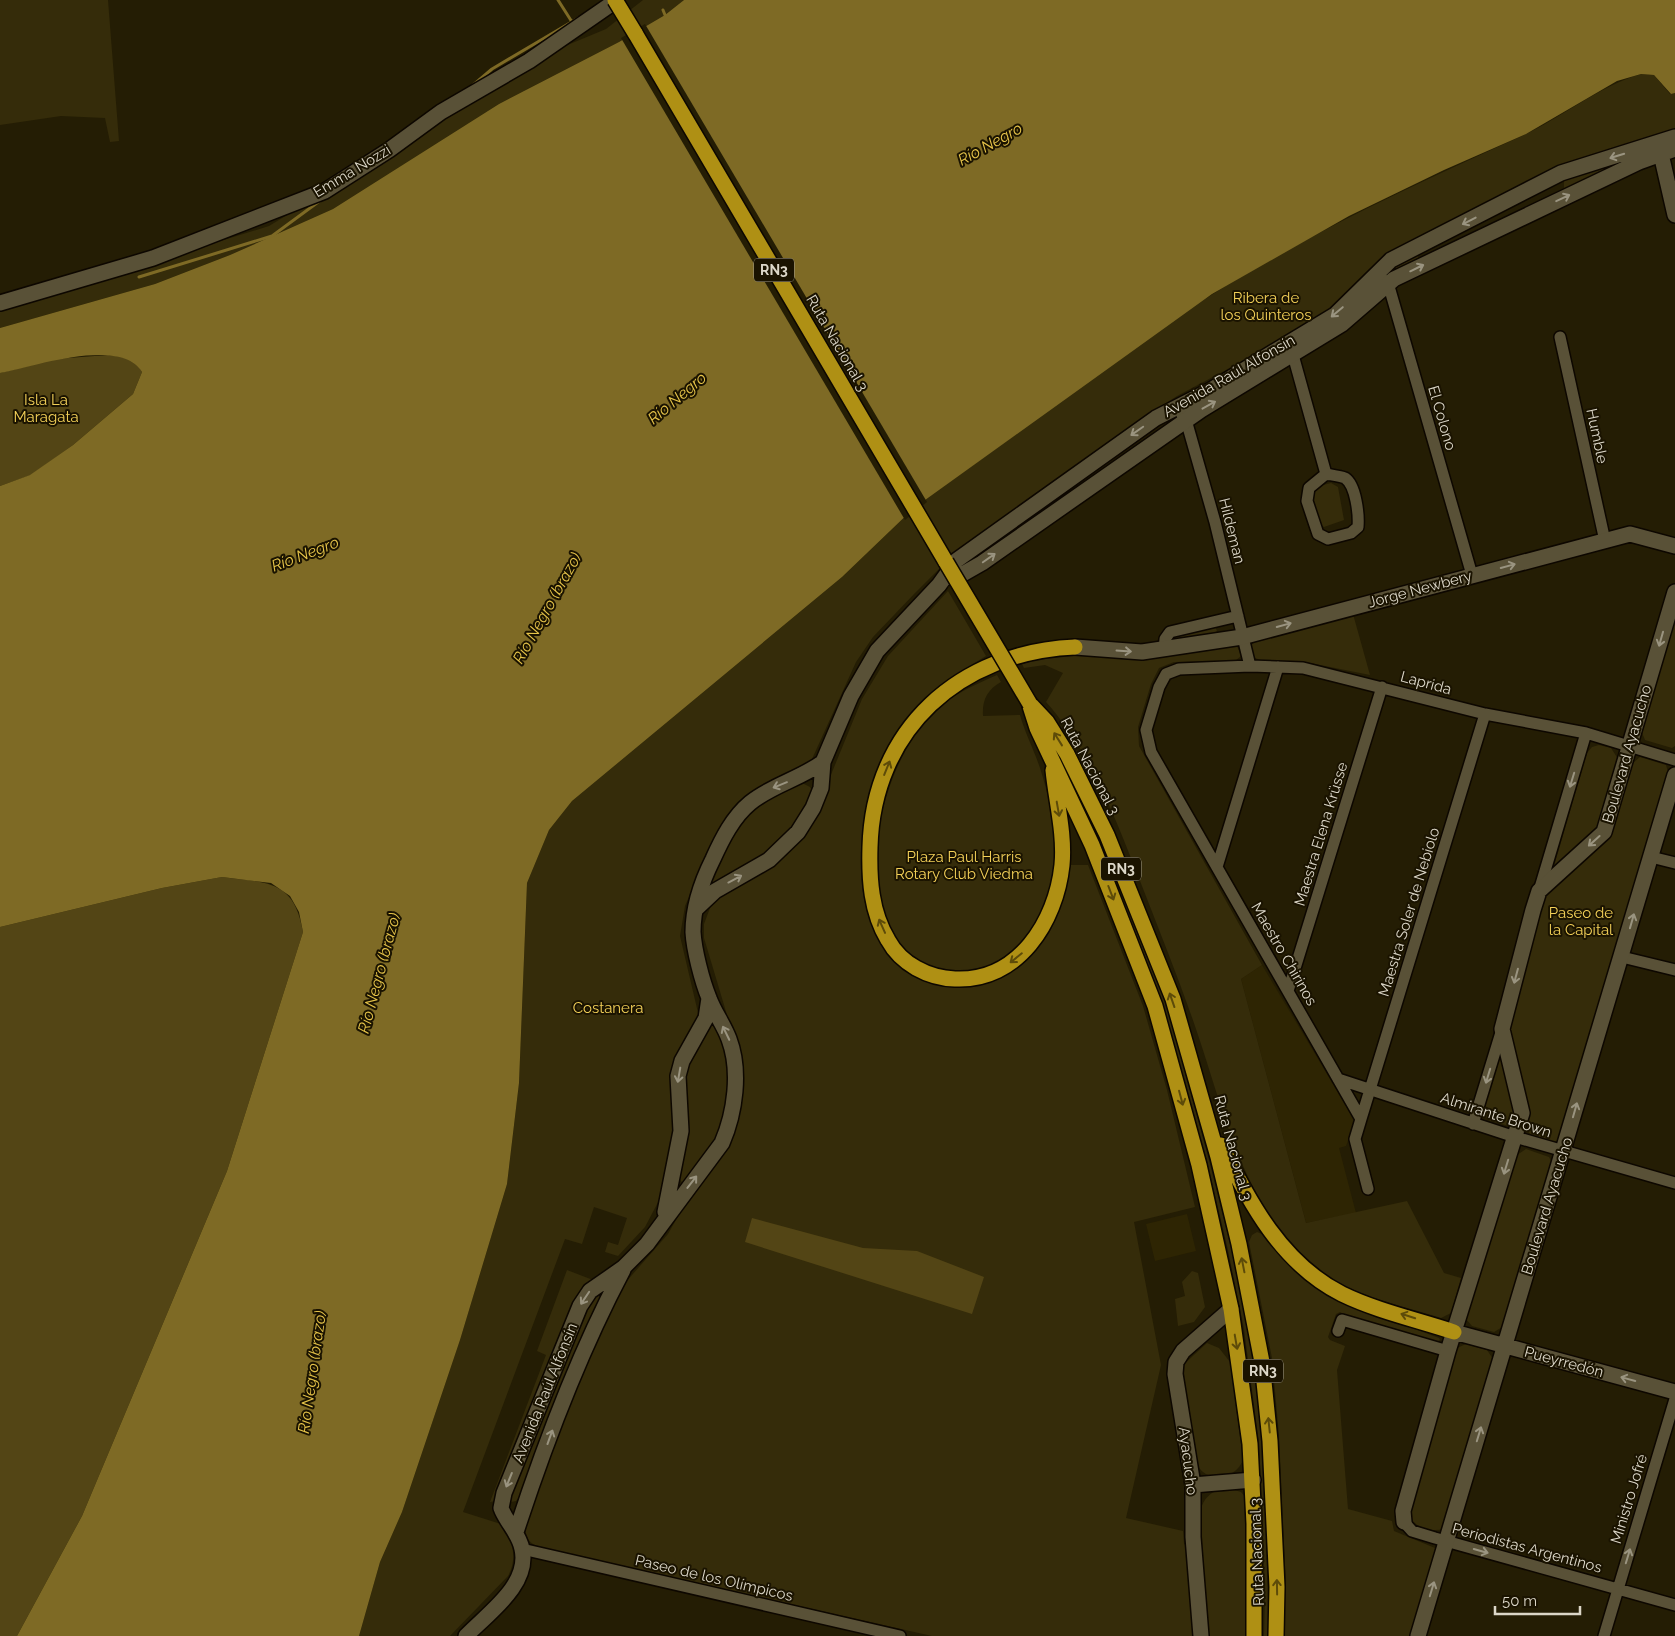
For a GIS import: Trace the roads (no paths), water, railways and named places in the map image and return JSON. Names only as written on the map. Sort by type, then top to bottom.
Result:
[{"type":"highway","name":"Ruta Nacional 3","points":[[616,0],[1030,704],[1037,728],[1092,845],[1155,1006],[1199,1165],[1231,1309],[1243,1386],[1253,1480],[1254,1636]]},
{"type":"highway","points":[[1053,761],[1060,823],[1062,864],[1058,889],[1047,919],[1038,935],[1013,962],[985,976],[964,979],[947,978],[922,972],[888,941],[878,917],[869,871],[870,836],[875,803],[894,748],[924,708],[947,689],[968,676],[998,662],[1027,653],[1050,648],[1075,647]]},
{"type":"highway","name":"Ruta Nacional 3","points":[[1030,704],[1048,722],[1067,754],[1107,835],[1173,999],[1240,1244],[1262,1362],[1270,1442],[1277,1587],[1276,1636]]},
{"type":"highway","points":[[1205,1113],[1228,1160],[1267,1228],[1300,1264],[1323,1283],[1343,1294],[1454,1332]]},
{"type":"main road","name":"Emma Nozzi","points":[[0,303],[153,258],[325,192],[441,112],[529,61],[616,0]]},
{"type":"main road","points":[[1669,145],[1675,215]]},
{"type":"main road","name":"Avenida Raúl Alfonsín","points":[[1383,278],[1391,260],[1561,173],[1669,145]]},
{"type":"main road","name":"Avenida Raúl Alfonsín","points":[[945,578],[961,575],[982,564],[1289,350],[1383,278],[1502,226],[1639,162],[1669,145]]},
{"type":"main road","name":"Avenida Raúl Alfonsín","points":[[696,908],[715,891],[769,860],[798,832],[814,808],[823,762],[851,696],[877,651],[945,578],[957,560],[1133,434],[1176,407],[1289,350]]},
{"type":"main road","name":"Jorge Newbery","points":[[1075,647],[1142,652],[1242,637],[1630,534],[1675,546]]},
{"type":"main road","name":"Boulevard Ayacucho","points":[[1539,891],[1604,832],[1675,592]]},
{"type":"main road","name":"Avenida Raúl Alfonsín","points":[[466,1636],[514,1586],[521,1573],[522,1549],[516,1532],[501,1508],[504,1493],[576,1315],[590,1292],[623,1268],[646,1244],[722,1143],[731,1119],[735,1076],[730,1040],[709,998],[694,943],[694,920],[703,880],[735,818],[750,803],[768,790],[808,772],[823,762]]},
{"type":"main road","name":"Boulevard Ayacucho","points":[[1418,1636],[1675,776]]},
{"type":"main road","points":[[1404,1522],[1403,1510],[1448,1351],[1522,1113],[1502,1029],[1539,891]]},
{"type":"main road","name":"Avenida Raúl Alfonsín","points":[[663,1221],[673,1179],[681,1131],[678,1076],[682,1061],[706,1018],[709,998]]},
{"type":"main road","name":"Avenida Raúl Alfonsín","points":[[516,1532],[558,1417],[607,1299],[623,1268]]},
{"type":"main road","name":"Ayacucho","points":[[1201,1636],[1193,1537],[1193,1485],[1175,1374],[1176,1362],[1183,1351],[1231,1309]]},
{"type":"main road","name":"Pueyrredón","points":[[1454,1332],[1675,1392]]},
{"type":"main road","points":[[1193,1485],[1253,1480]]},
{"type":"street","name":"El Colono","points":[[1383,278],[1472,575]]},
{"type":"street","name":"Humble","points":[[1560,337],[1605,540]]},
{"type":"street","points":[[1289,350],[1326,474]]},
{"type":"street","name":"Hildeman","points":[[1176,407],[1186,420],[1215,522],[1250,666]]},
{"type":"street","points":[[1326,474],[1345,478],[1351,485],[1359,513],[1358,527],[1351,533],[1328,539],[1318,534],[1307,501],[1308,488],[1326,474]]},
{"type":"street","points":[[1164,650],[1165,638],[1170,632],[1238,616]]},
{"type":"street","name":"Laprida","points":[[1146,740],[1146,730],[1159,687],[1166,674],[1179,669],[1250,666],[1278,667],[1303,668],[1485,714],[1586,733],[1675,760]]},
{"type":"street","points":[[1217,867],[1278,667]]},
{"type":"street","name":"Maestra Elena Krüsse","points":[[1288,991],[1382,687]]},
{"type":"street","name":"Maestra Soler de Nebiolo","points":[[1361,1119],[1485,714]]},
{"type":"street","points":[[1539,891],[1586,733]]},
{"type":"street","name":"Maestro Chirinos","points":[[1146,740],[1151,752],[1361,1119]]},
{"type":"street","points":[[1651,856],[1675,863]]},
{"type":"street","points":[[1622,957],[1675,970]]},
{"type":"street","points":[[1473,1124],[1502,1029]]},
{"type":"street","name":"Almirante Brown","points":[[1338,1078],[1515,1138],[1675,1183]]},
{"type":"street","points":[[1361,1119],[1355,1139],[1368,1189]]},
{"type":"street","points":[[1338,1332],[1342,1320],[1448,1351]]},
{"type":"street","name":"Ministro Jofré","points":[[1604,1636],[1675,1399]]},
{"type":"street","name":"Periodistas Argentinos","points":[[1404,1522],[1412,1531],[1675,1605]]},
{"type":"street","name":"Paseo de los Olímpicos","points":[[522,1549],[900,1636]]},
{"type":"water","points":[[684,0],[1675,0],[1675,93],[1671,94],[1654,75],[1641,74],[1617,81],[1526,134],[1444,170],[1349,216],[1212,294],[914,508],[842,577],[572,801],[549,830],[527,883],[519,1083],[507,1184],[460,1340],[402,1512],[380,1562],[359,1636],[17,1636],[82,1516],[227,1171],[303,932],[299,912],[290,896],[271,883],[222,877],[162,888],[0,927],[0,486],[30,475],[73,445],[133,394],[142,372],[131,361],[115,356],[96,355],[53,361],[0,373],[0,328],[155,284],[230,255],[333,209],[499,104],[619,42],[665,15]]},
{"type":"waterway","points":[[558,0],[572,22]]},
{"type":"waterway","points":[[663,10],[665,15]]},
{"type":"waterway","points":[[472,86],[492,69],[580,17]]},
{"type":"waterway","points":[[139,277],[272,236],[321,200]]},
{"type":"water label","name":"Río Negro","points":[[990,144]]},
{"type":"water label","name":"Río Negro","points":[[677,398]]},
{"type":"water label","name":"Río Negro","points":[[305,554]]},
{"type":"water label","name":"Río Negro (brazo)","points":[[547,608]]},
{"type":"water label","name":"Río Negro (brazo)","points":[[379,973]]},
{"type":"water label","name":"Río Negro (brazo)","points":[[312,1372]]},
{"type":"park label","name":"Ribera de los Quinteros","points":[[1266,306]]},
{"type":"park label","name":"Isla La Maragata","points":[[46,408]]},
{"type":"park label","name":"Plaza Paul Harris Rotary Club Viedma","points":[[964,866]]},
{"type":"park label","name":"Paseo de la Capital","points":[[1581,922]]},
{"type":"park label","name":"Costanera","points":[[608,1008]]}]
